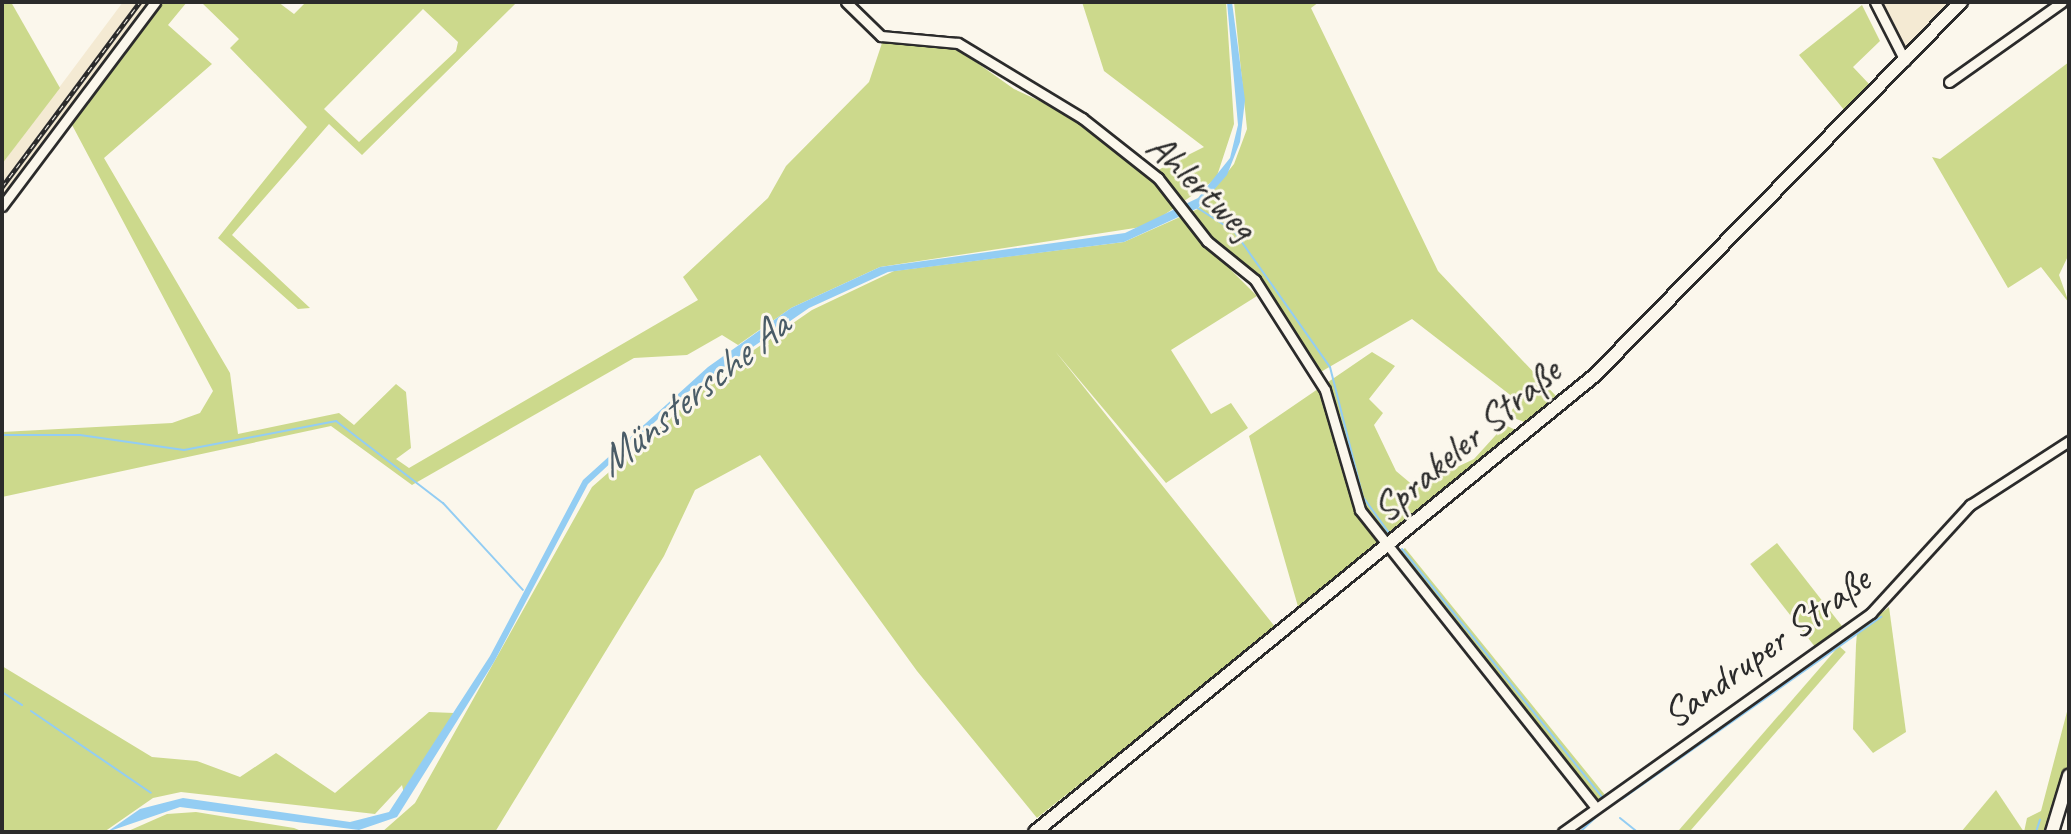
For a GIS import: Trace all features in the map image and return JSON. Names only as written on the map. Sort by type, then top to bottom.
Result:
[{"type":"main road","name":"Sprakeler Straße","points":[[1035,832],[1388,548],[1594,376],[1961,2]]},
{"type":"main road","points":[[2052,832],[2069,776]]},
{"type":"street","points":[[2,206],[155,2]]},
{"type":"street","name":"Ahlertweg","points":[[846,2],[881,36],[964,46],[1082,118],[1177,201],[1192,223],[1255,280],[1322,384],[1352,493],[1388,548],[1602,803]]},
{"type":"street","points":[[1875,2],[1905,61]]},
{"type":"street","points":[[1949,82],[2062,2]]},
{"type":"street","name":"Sandruper Straße","points":[[1563,832],[1871,613],[1970,505],[2069,441]]},
{"type":"shaded area","points":[[123,2],[147,2],[2,197],[2,164]]},
{"type":"shaded area","points":[[1876,2],[1954,2],[1904,55]]},
{"type":"green space","points":[[2,2],[11,2],[60,88],[2,164]]},
{"type":"green space","points":[[161,2],[187,2],[168,25],[212,64],[104,158],[230,373],[238,434],[339,413],[354,425],[396,384],[406,392],[411,448],[396,459],[409,468],[698,300],[683,277],[768,198],[786,166],[869,82],[882,43],[949,43],[1014,89],[1079,119],[1150,174],[1204,147],[1104,71],[1082,2],[1226,2],[1234,124],[1216,179],[1148,226],[880,267],[791,308],[738,345],[722,335],[687,355],[634,358],[412,485],[331,426],[2,497],[2,432],[172,423],[200,413],[213,391],[71,123]]},
{"type":"green space","points":[[201,2],[278,2],[294,14],[306,2],[517,2],[362,155],[329,124],[232,235],[310,308],[298,309],[218,238],[307,127],[230,48],[239,39]],"holes":[[[423,9],[458,42],[456,51],[359,142],[324,109]]]},
{"type":"green space","points":[[1234,2],[1319,2],[1311,8],[1438,271],[1556,396],[1533,425],[1508,416],[1518,401],[1412,319],[1319,373],[1257,276],[1244,264],[1230,269],[1257,296],[1171,350],[1211,414],[1231,403],[1248,428],[1166,483],[1055,351],[1276,628],[1037,818],[917,671],[760,455],[695,490],[664,556],[495,832],[382,832],[415,803],[592,487],[725,370],[812,310],[894,271],[1124,242],[1198,209],[1234,164],[1247,129]]},
{"type":"green space","points":[[1862,5],[1880,41],[1853,67],[1870,85],[1845,111],[1799,55]]},
{"type":"green space","points":[[2069,62],[2069,254],[2059,275],[2069,303],[2041,267],[2008,288],[1932,157],[1940,159]]},
{"type":"green space","points":[[1372,352],[1395,366],[1369,399],[1383,413],[1374,425],[1396,471],[1415,487],[1474,459],[1505,425],[1522,433],[1299,610],[1249,436]]},
{"type":"green space","points":[[1777,543],[1843,628],[1817,649],[1750,564]]},
{"type":"green space","points":[[1405,548],[1604,794],[1598,800],[1398,554]]},
{"type":"green space","points":[[1889,607],[1906,732],[1873,753],[1853,729],[1857,633]]},
{"type":"green space","points":[[1839,646],[1846,652],[1689,832],[1677,832]]},
{"type":"green space","points":[[2,666],[152,757],[197,761],[240,777],[276,753],[335,793],[429,712],[454,713],[404,794],[402,785],[375,814],[181,792],[153,798],[104,832],[2,832]]},
{"type":"green space","points":[[2069,704],[2069,763],[2048,832],[2024,832],[2027,818],[2041,811]]},
{"type":"green space","points":[[1996,790],[2024,832],[1961,832]]},
{"type":"green space","points":[[196,812],[304,832],[126,832],[167,814]]},
{"type":"water","points":[[1227,2],[1232,2],[1245,100],[1240,142],[1227,175],[1198,208],[1124,242],[888,272],[809,308],[685,394],[588,484],[494,662],[397,817],[359,830],[180,807],[107,832],[140,809],[183,798],[350,822],[389,812],[490,656],[583,480],[708,367],[791,308],[880,267],[1125,233],[1198,198],[1230,158],[1238,125]]},
{"type":"waterway","points":[[1196,207],[1234,231],[1330,367],[1363,497],[1389,533]]},
{"type":"waterway","points":[[2,435],[80,435],[184,450],[336,421],[443,503],[523,590]]},
{"type":"waterway","points":[[1402,549],[1603,798]]},
{"type":"waterway","points":[[1622,799],[1881,617]]},
{"type":"waterway","points":[[2,692],[22,705]]},
{"type":"waterway","points":[[31,711],[151,793]]},
{"type":"waterway","points":[[1580,832],[1608,806]]},
{"type":"waterway","points":[[1620,818],[1637,832]]},
{"type":"waterway","points":[[2036,832],[2040,820]]},
{"type":"railway","points":[[2,187],[140,2]]},
{"type":"water label","name":"Münstersche Aa","points":[[693,394]]}]
